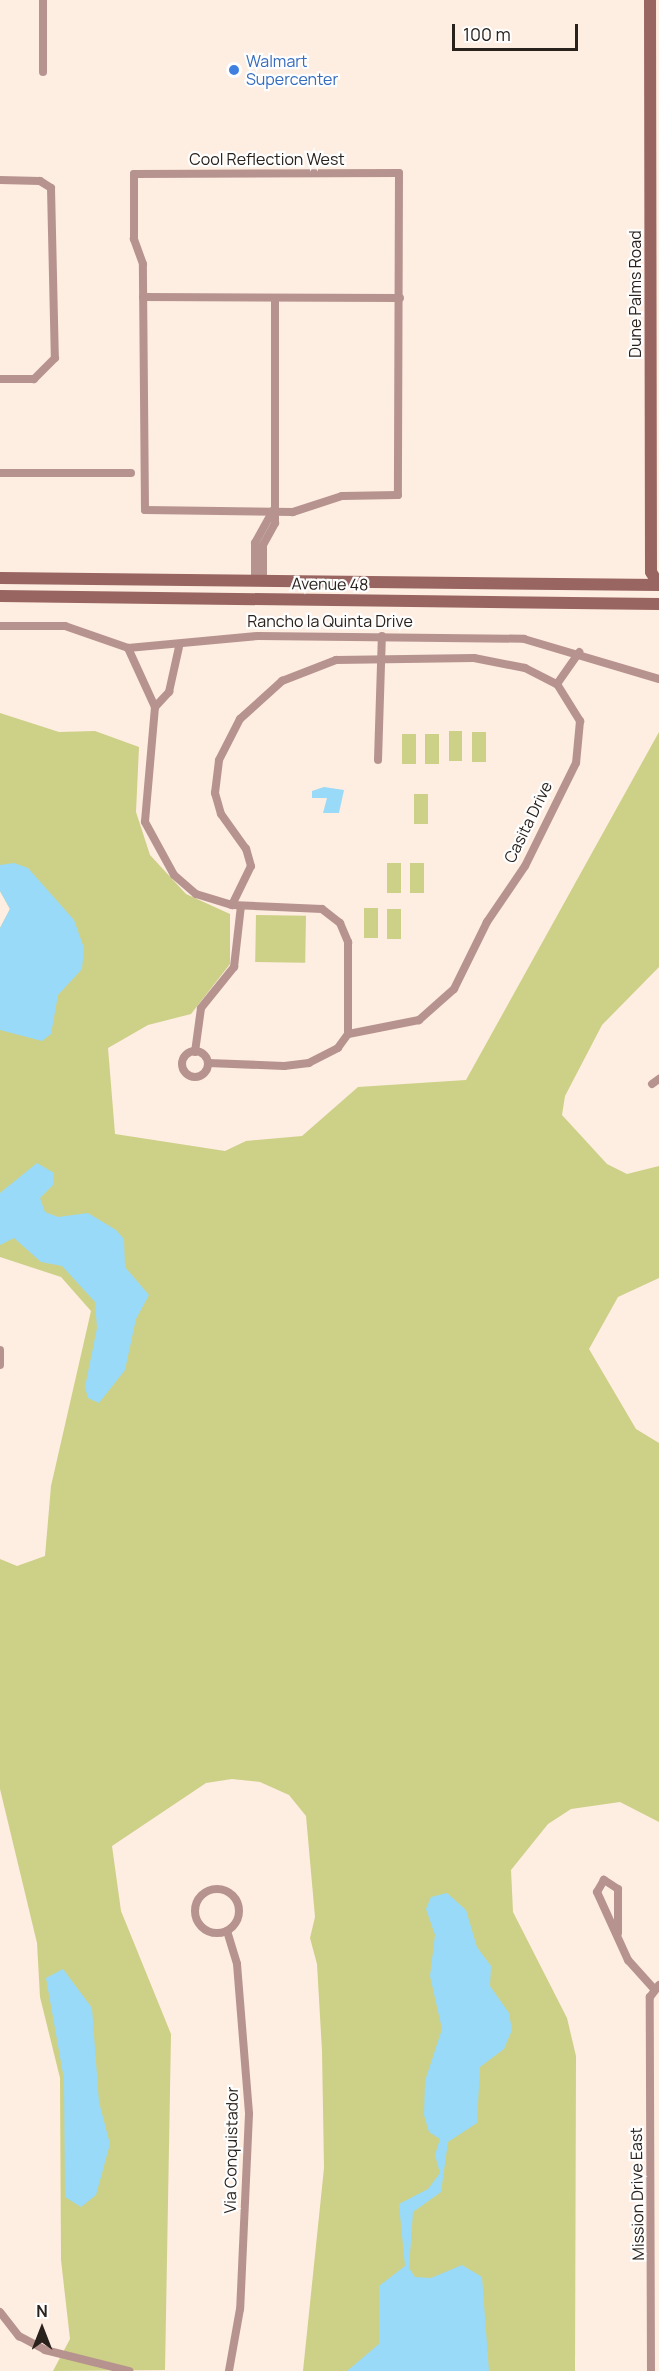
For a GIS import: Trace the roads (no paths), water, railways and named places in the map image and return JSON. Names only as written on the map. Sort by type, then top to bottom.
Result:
[{"type":"main road","name":"Dune Palms Road","points":[[650,0],[655,312],[651,392],[651,572],[659,585]]},
{"type":"main road","points":[[651,155],[659,190]]},
{"type":"main road","points":[[651,392],[659,431]]},
{"type":"main road","name":"Avenue 48","points":[[0,578],[659,585]]},
{"type":"main road","points":[[149,598],[179,590],[243,591],[259,582],[296,600]]},
{"type":"main road","name":"Avenue 48","points":[[0,596],[659,604]]},
{"type":"street","points":[[43,0],[43,72]]},
{"type":"street","name":"Cool Reflection West","points":[[399,173],[400,298],[398,495],[342,496],[293,512],[145,510],[142,264],[134,239],[134,174],[399,173]]},
{"type":"street","points":[[0,180],[40,181],[51,188],[55,287],[55,358],[34,379],[0,379]]},
{"type":"street","points":[[143,297],[400,298]]},
{"type":"street","points":[[259,582],[255,543],[273,512],[275,298]]},
{"type":"street","points":[[0,474],[131,473]]},
{"type":"street","name":"Rancho la Quinta Drive","points":[[0,626],[65,626],[128,648],[179,647],[238,636],[524,639],[579,652],[659,679]]},
{"type":"street","points":[[378,760],[382,636]]},
{"type":"street","points":[[155,707],[169,692],[179,647]]},
{"type":"street","points":[[128,648],[155,707],[145,822],[174,875],[196,894],[236,905],[315,907],[340,923],[350,958],[348,1034],[327,1056],[309,1063],[208,1062],[195,1052]]},
{"type":"street","points":[[208,1062],[201,1076],[189,1075],[183,1061],[195,1052],[201,1008],[234,967],[236,905],[251,866],[246,849],[221,814],[216,793],[219,760],[233,730],[255,703],[293,674],[336,660],[474,658],[525,668],[557,684],[579,652]]},
{"type":"street","name":"Casita Drive","points":[[348,1034],[419,1020],[454,989],[487,922],[525,866],[576,763],[580,721],[557,684]]},
{"type":"street","points":[[0,1350],[0,1365]]},
{"type":"street","points":[[618,1933],[618,1889],[604,1880],[597,1892],[618,1933],[628,1960],[656,1987]]},
{"type":"street","points":[[209,1892],[227,1892],[237,1904],[237,1920],[227,1931],[209,1931],[197,1919],[198,1902],[209,1892]]},
{"type":"street","name":"Via Conquistador","points":[[227,1931],[237,1964],[249,2114],[241,2288],[230,2371]]},
{"type":"street","name":"Mission Drive East","points":[[651,2371],[656,1987]]},
{"type":"street","points":[[0,2312],[19,2336],[45,2350],[129,2371]]},
{"type":"water","points":[[324,787],[344,790],[339,813],[323,813],[327,798],[312,798],[312,791]]},
{"type":"water","points":[[14,863],[28,868],[74,920],[84,948],[82,969],[58,995],[51,1034],[42,1041],[0,1030],[0,928],[10,909],[0,891],[0,865]]},
{"type":"water","points":[[37,1163],[54,1173],[53,1185],[40,1198],[45,1212],[58,1217],[88,1213],[116,1230],[124,1239],[125,1267],[149,1295],[136,1319],[125,1370],[99,1403],[88,1398],[85,1387],[97,1328],[95,1302],[62,1266],[41,1262],[14,1238],[0,1245],[0,1193]]},
{"type":"water","points":[[447,1893],[466,1910],[477,1947],[491,1966],[490,1986],[509,2013],[512,2030],[504,2049],[480,2067],[477,2123],[448,2142],[441,2192],[413,2212],[409,2268],[415,2277],[431,2278],[462,2265],[482,2277],[489,2371],[347,2371],[379,2344],[379,2286],[405,2266],[399,2204],[428,2189],[440,2173],[435,2155],[440,2139],[429,2132],[424,2115],[425,2081],[442,2029],[430,1976],[435,1935],[426,1909],[431,1897]]},
{"type":"water","points":[[63,1969],[92,2008],[99,2102],[110,2144],[96,2195],[81,2207],[65,2197],[64,2079],[46,1978]]},
{"type":"place","name":"Walmart Supercenter","points":[[234,70]]}]
